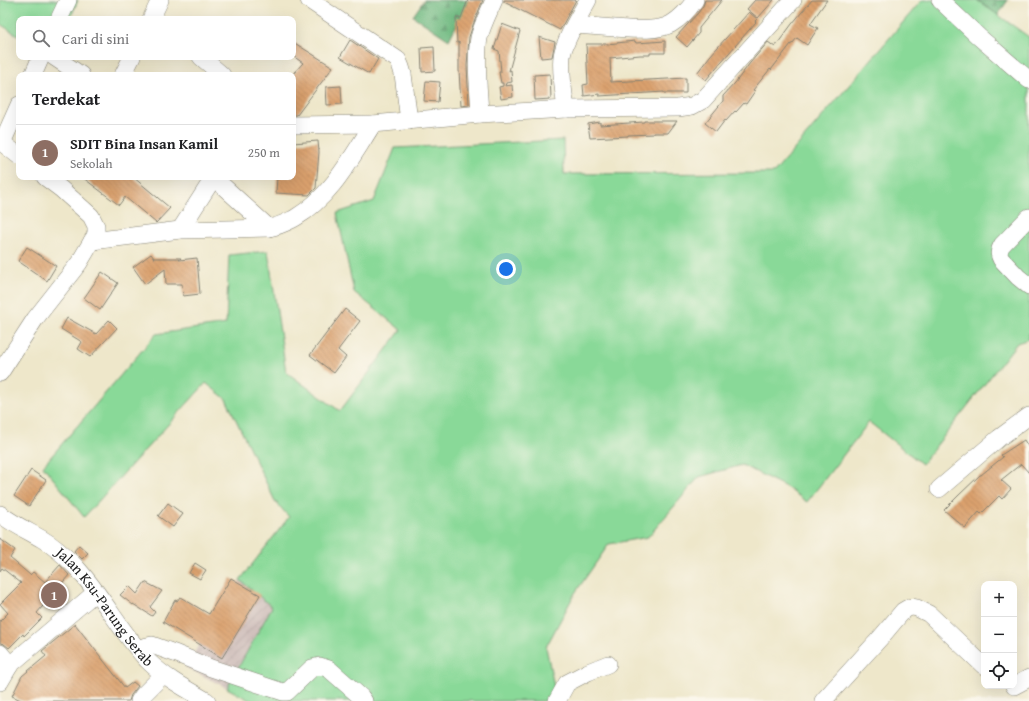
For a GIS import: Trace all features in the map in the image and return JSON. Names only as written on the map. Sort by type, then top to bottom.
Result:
[{"type":"street","points":[[60,16],[68,0]]},
{"type":"street","points":[[154,16],[160,0]]},
{"type":"street","points":[[309,0],[398,60],[403,74],[409,121]]},
{"type":"street","points":[[480,114],[478,67],[479,38],[494,0]]},
{"type":"street","points":[[566,109],[561,58],[566,43],[588,0]]},
{"type":"street","points":[[575,25],[640,29],[663,27],[670,24],[686,12],[695,0]]},
{"type":"street","points":[[296,125],[373,124],[480,114],[566,109],[678,108],[692,106],[703,100],[793,0]]},
{"type":"street","points":[[940,0],[979,37],[1029,80]]},
{"type":"street","points":[[34,72],[40,60]]},
{"type":"street","points":[[58,60],[76,72]]},
{"type":"street","points":[[124,72],[130,60]]},
{"type":"street","points":[[204,60],[218,72]]},
{"type":"street","points":[[16,111],[1,142],[16,154]]},
{"type":"street","points":[[92,241],[180,230],[269,228],[280,226],[305,212],[323,195],[343,170],[373,124]]},
{"type":"street","points":[[0,373],[35,319],[78,263],[95,236],[96,226],[91,216],[49,180]]},
{"type":"street","points":[[180,230],[212,180]]},
{"type":"street","points":[[217,180],[269,228]]},
{"type":"street","points":[[1029,217],[1002,245],[999,252],[1001,259],[1029,286]]},
{"type":"street","points":[[939,489],[999,438],[1029,416]]},
{"type":"street","name":"Jalan Ksu-Parung Serab","points":[[0,514],[59,551],[82,574],[121,628],[147,660],[163,675],[207,701]]},
{"type":"street","points":[[0,682],[5,659],[96,592]]},
{"type":"street","points":[[823,701],[903,611],[908,608],[917,608],[929,614],[981,663]]},
{"type":"street","points":[[140,652],[143,647],[152,645],[211,668],[284,692],[287,692],[312,668],[320,666],[329,669],[364,701]]},
{"type":"street","points":[[557,701],[567,683],[608,664]]},
{"type":"street","points":[[139,701],[163,675]]},
{"type":"street","points":[[1017,684],[1029,678]]},
{"type":"shaded area","points":[[240,580],[272,607],[227,688],[185,667]]},
{"type":"green space","points":[[0,0],[78,0],[71,16],[16,16],[16,34],[0,24]]},
{"type":"green space","points":[[424,0],[469,0],[449,40],[413,16]]},
{"type":"green space","points":[[922,0],[977,0],[1029,37],[1029,339],[1017,343],[922,464],[869,422],[807,502],[786,487],[742,465],[699,477],[648,537],[609,544],[575,593],[546,647],[557,701],[251,701],[227,688],[272,607],[240,580],[289,517],[275,501],[226,399],[206,383],[84,517],[43,466],[156,334],[226,324],[229,255],[268,251],[286,372],[340,411],[401,330],[354,292],[337,213],[374,201],[395,148],[563,140],[564,174],[774,173]]},
{"type":"green space","points":[[977,0],[1008,0],[998,15]]},
{"type":"building","points":[[468,0],[483,0],[469,37],[467,66],[469,105],[461,106],[459,42],[457,43],[456,18],[461,18]]},
{"type":"building","points":[[504,0],[576,0],[560,30],[504,2]]},
{"type":"building","points":[[705,0],[722,0],[699,28],[699,33],[687,47],[676,37],[698,13]]},
{"type":"building","points":[[755,0],[774,0],[758,18],[747,9]]},
{"type":"building","points":[[812,0],[827,0],[810,24],[818,28],[807,45],[797,38],[753,90],[755,91],[746,104],[744,103],[726,121],[725,120],[716,132],[705,123],[723,101],[723,96],[768,42],[775,47]]},
{"type":"building","points":[[749,12],[757,19],[755,21],[756,22],[706,80],[697,73]]},
{"type":"building","points":[[502,24],[520,31],[509,71],[511,70],[512,82],[506,83],[505,86],[512,85],[513,97],[501,99],[499,87],[503,86],[503,83],[501,83],[499,72],[501,72],[499,51],[494,49]]},
{"type":"building","points":[[539,37],[555,42],[552,57],[541,58]]},
{"type":"building","points":[[350,40],[378,59],[369,74],[340,57]]},
{"type":"building","points":[[635,41],[636,43],[665,41],[665,53],[650,53],[650,55],[610,58],[611,82],[686,78],[686,93],[664,92],[599,96],[599,94],[584,96],[583,85],[588,84],[586,44],[607,44]]},
{"type":"building","points":[[296,44],[333,67],[296,115],[295,72],[303,63],[296,58]]},
{"type":"building","points":[[434,47],[435,71],[422,72],[421,48]]},
{"type":"building","points":[[550,74],[551,99],[535,100],[534,75]]},
{"type":"building","points":[[426,81],[440,82],[438,102],[424,101]]},
{"type":"building","points":[[341,86],[342,104],[327,105],[326,87]]},
{"type":"building","points":[[644,121],[677,121],[668,133],[590,138],[588,124],[600,122],[600,125]]},
{"type":"building","points":[[318,141],[319,152],[316,188],[309,195],[276,193],[277,180],[296,180],[296,143]]},
{"type":"building","points":[[86,180],[137,180],[170,208],[156,223],[125,197],[119,205]]},
{"type":"building","points":[[27,247],[56,266],[47,281],[18,261]]},
{"type":"building","points":[[151,254],[154,258],[181,258],[179,260],[197,258],[200,294],[183,296],[182,284],[166,284],[165,269],[145,284],[133,267]]},
{"type":"building","points":[[102,272],[118,283],[100,310],[84,298]]},
{"type":"building","points":[[345,309],[360,321],[338,350],[346,357],[334,373],[310,355]]},
{"type":"building","points":[[67,318],[96,334],[109,320],[117,328],[90,357],[78,349],[82,342],[61,329]]},
{"type":"building","points":[[1024,440],[1029,448],[1029,473],[1021,464],[1001,480],[1011,489],[1002,499],[999,496],[981,514],[979,512],[965,528],[944,510],[980,475],[1003,457],[1001,455]]},
{"type":"building","points":[[31,470],[46,480],[29,506],[14,496]]},
{"type":"building","points":[[168,503],[183,514],[173,527],[158,516]]},
{"type":"building","points":[[0,539],[15,550],[10,558],[30,575],[33,572],[45,582],[60,565],[69,575],[37,613],[42,618],[24,636],[23,634],[9,648],[0,643],[0,621],[8,613],[0,604],[21,583],[2,568],[0,571]]},
{"type":"building","points":[[79,545],[88,553],[82,559],[74,551]]},
{"type":"building","points":[[195,563],[206,570],[200,579],[189,573]]},
{"type":"building","points":[[231,578],[260,595],[222,658],[163,622],[175,600],[177,601],[180,597],[209,614]]},
{"type":"building","points":[[145,582],[162,591],[150,607],[155,612],[152,616],[133,605],[120,595],[129,586],[137,594]]},
{"type":"building","points":[[75,624],[125,688],[133,682],[138,686],[131,695],[129,701],[23,701],[12,696],[22,676],[46,656],[42,651]]},
{"type":"place","name":"SDIT Bina Insan Kamil","points":[[54,595]]}]
